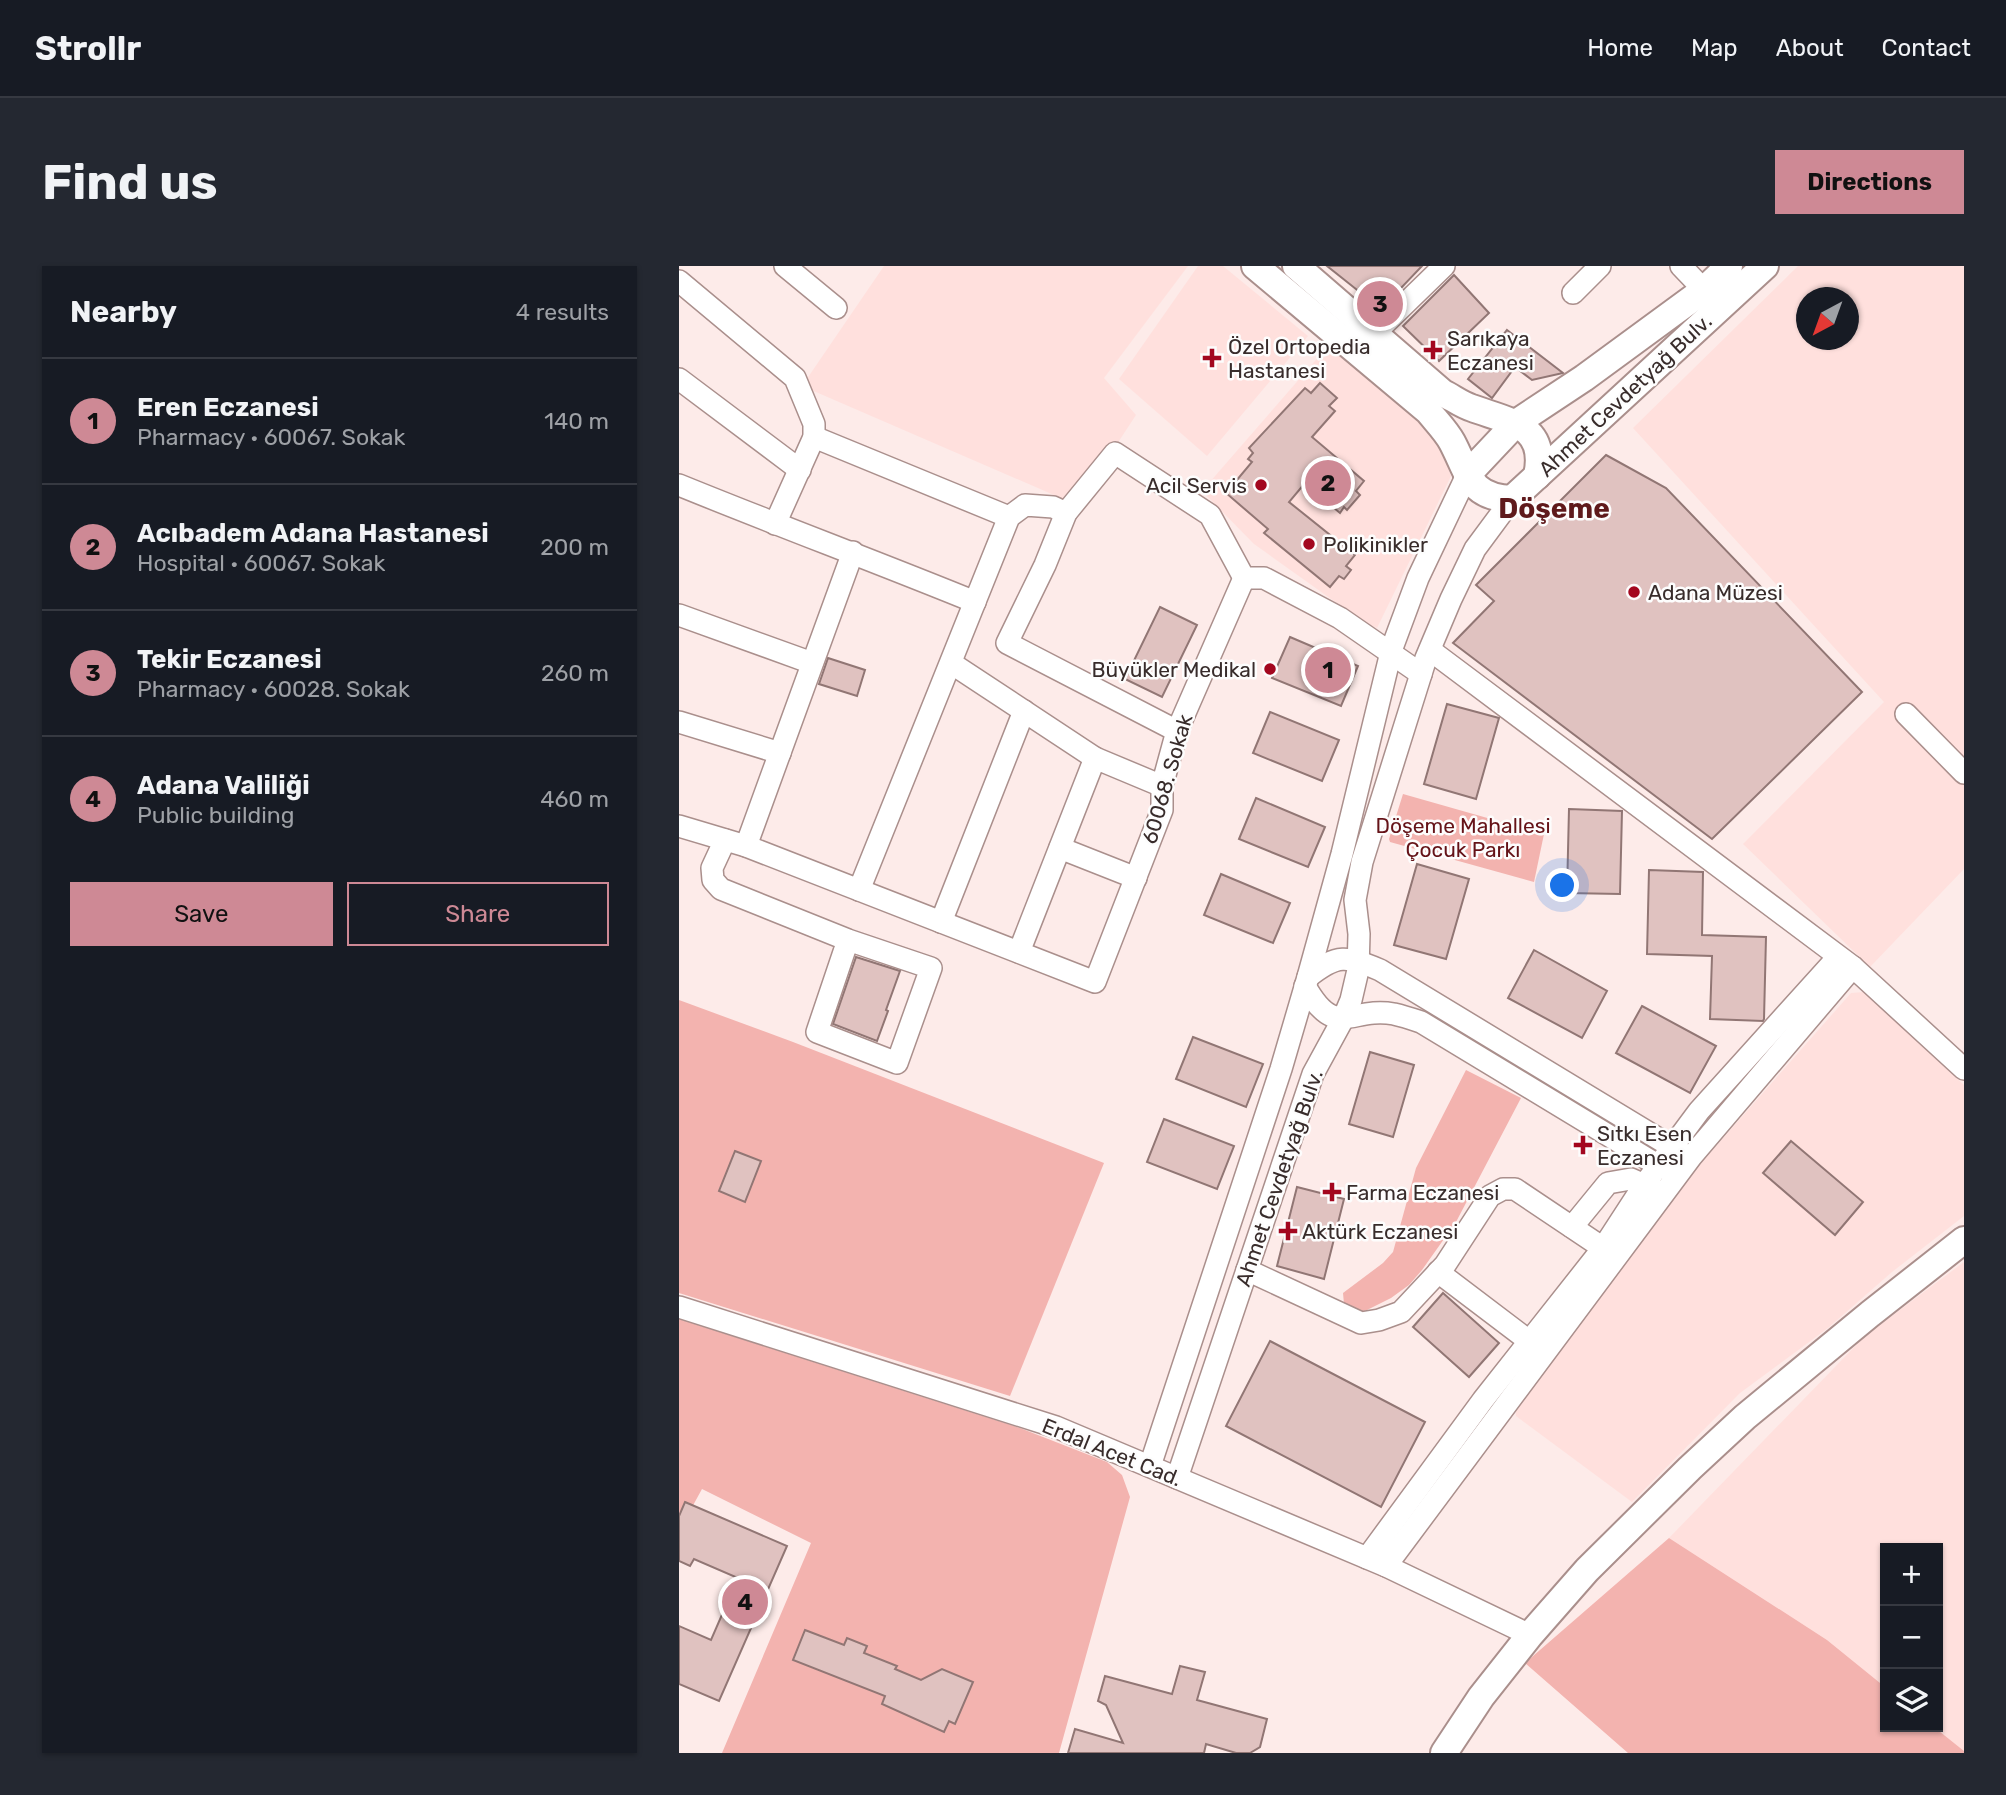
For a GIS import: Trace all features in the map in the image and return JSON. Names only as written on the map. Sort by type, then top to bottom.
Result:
[{"type":"main road","points":[[1255,266],[1428,411],[1451,440],[1467,475],[1477,488],[1489,496],[1512,499]]},
{"type":"main road","points":[[1296,266],[1443,393],[1470,408],[1500,416],[1532,436],[1539,447],[1541,461],[1537,476]]},
{"type":"main road","name":"Ahmet Cevdetyağ Bulv.","points":[[1467,475],[1516,424],[1704,290],[1729,266]]},
{"type":"main road","name":"Ahmet Cevdetyağ Bulv.","points":[[1512,499],[1765,266]]},
{"type":"main road","points":[[1444,1753],[1481,1697],[1530,1635],[1587,1570],[1745,1417],[1964,1240]]},
{"type":"street","points":[[785,266],[836,308]]},
{"type":"street","points":[[1375,333],[1444,266]]},
{"type":"street","points":[[1573,293],[1600,266]]},
{"type":"street","points":[[1681,266],[1704,290]]},
{"type":"street","points":[[679,281],[795,378],[814,424],[814,437],[775,524]]},
{"type":"street","points":[[679,379],[800,470]]},
{"type":"street","points":[[814,437],[1009,517]]},
{"type":"street","points":[[1177,732],[1007,643],[1045,565],[1066,513],[1115,453],[1210,515],[1244,578],[1264,578],[1340,618],[1421,674]]},
{"type":"street","name":"Ahmet Cevdetyağ Bulv.","points":[[1150,1466],[1281,1069],[1307,982],[1342,854],[1390,653],[1418,578],[1467,475]]},
{"type":"street","points":[[679,485],[975,602]]},
{"type":"street","name":"Ahmet Cevdetyağ Bulv.","points":[[1177,1478],[1313,1074],[1351,1000],[1359,961],[1355,900],[1362,862],[1421,674],[1451,599],[1475,549],[1512,499]]},
{"type":"street","points":[[859,890],[1009,517],[1025,505],[1053,507],[1066,513]]},
{"type":"street","points":[[746,846],[853,552]]},
{"type":"street","name":"60068. Sokak","points":[[1019,952],[1095,982],[1162,810],[1162,786],[1177,732],[1244,578]]},
{"type":"street","points":[[679,615],[812,663]]},
{"type":"street","points":[[1430,650],[1846,962],[1964,1069]]},
{"type":"street","points":[[951,663],[1095,758],[1162,786]]},
{"type":"street","points":[[941,922],[1024,710]]},
{"type":"street","points":[[1906,714],[1964,773]]},
{"type":"street","points":[[679,722],[780,753]]},
{"type":"street","points":[[679,826],[746,846],[1019,952],[1095,758]]},
{"type":"street","points":[[725,840],[712,868],[713,880],[721,889],[848,940],[931,968],[897,1063],[817,1032],[848,940]]},
{"type":"street","points":[[1060,848],[1136,878]]},
{"type":"street","points":[[1659,1166],[1421,1022],[1393,1014],[1364,1014],[1343,1019],[1328,1014],[1314,1003],[1307,982],[1324,964],[1342,958],[1359,961],[1380,970],[1681,1160]]},
{"type":"street","points":[[1376,1562],[1664,1193],[1681,1160],[1846,962]]},
{"type":"street","points":[[1376,1562],[1483,1400],[1603,1248],[1644,1185],[1659,1166],[1681,1160]]},
{"type":"street","points":[[1572,1227],[1608,1183],[1631,1179],[1664,1193]]},
{"type":"street","points":[[1247,1270],[1361,1323],[1380,1320],[1401,1312],[1445,1265],[1490,1196],[1503,1189],[1515,1189],[1603,1248]]},
{"type":"street","points":[[1438,1272],[1529,1340]]},
{"type":"street","name":"Erdal Acet Cad.","points":[[679,1307],[1056,1427],[1376,1562],[1530,1635]]},
{"type":"shaded area","points":[[884,266],[1188,266],[1104,378],[1136,415],[1077,505],[802,386]]},
{"type":"shaded area","name":"Özel Ortopedia Hastanesi","points":[[1198,266],[1223,266],[1308,336],[1207,456],[1119,379]]},
{"type":"shaded area","points":[[1798,266],[1964,266],[1964,869],[1870,967],[1743,844],[1884,702],[1633,428]]},
{"type":"shaded area","points":[[1328,346],[1429,431],[1451,476],[1377,628],[1362,621],[1254,544],[1202,491]]},
{"type":"shaded area","points":[[1864,992],[1964,1085],[1964,1216],[1892,1272],[1828,1328],[1740,1393],[1632,1502],[1516,1416],[1515,1400],[1703,1161],[1851,993]]},
{"type":"shaded area","points":[[1964,1262],[1964,1751],[1940,1732],[1943,1732],[1943,1543],[1880,1543],[1880,1683],[1827,1640],[1669,1538],[1865,1336]]},
{"type":"green space","name":"Döşeme Mahallesi Çocuk Parkı","points":[[1403,794],[1544,834],[1534,882],[1390,842]]},
{"type":"green space","points":[[679,1000],[1104,1163],[1010,1396],[679,1293]]},
{"type":"green space","points":[[1466,1070],[1521,1098],[1456,1222],[1422,1270],[1409,1285],[1391,1298],[1361,1313],[1344,1304],[1343,1293],[1383,1263],[1393,1252],[1416,1168]]},
{"type":"green space","points":[[679,1319],[1020,1428],[1107,1462],[1122,1475],[1130,1497],[1059,1753],[722,1753],[811,1543],[702,1489],[679,1531]]},
{"type":"green space","points":[[1669,1538],[1827,1640],[1880,1683],[1880,1732],[1940,1732],[1964,1753],[1628,1753],[1525,1663]]},
{"type":"building","points":[[1327,266],[1422,266],[1381,309]]},
{"type":"building","points":[[1454,275],[1489,313],[1439,361],[1403,326]]},
{"type":"building","points":[[1507,330],[1563,373],[1532,380],[1515,367],[1492,398],[1468,379]]},
{"type":"building","points":[[1320,383],[1337,398],[1329,406],[1335,411],[1312,437],[1364,481],[1356,491],[1360,495],[1347,510],[1344,507],[1340,513],[1305,483],[1289,502],[1355,555],[1346,566],[1351,570],[1344,579],[1339,576],[1330,587],[1264,533],[1268,529],[1226,493],[1252,462],[1248,459],[1253,453],[1249,448],[1305,388],[1311,393]]},
{"type":"building","points":[[1606,455],[1666,488],[1862,692],[1712,839],[1453,643],[1494,601],[1476,585]]},
{"type":"building","points":[[1160,607],[1197,625],[1162,697],[1125,679]]},
{"type":"building","points":[[1290,637],[1358,666],[1341,706],[1272,678]]},
{"type":"building","points":[[828,658],[865,670],[857,696],[819,684]]},
{"type":"building","points":[[1447,704],[1499,718],[1476,799],[1424,784]]},
{"type":"building","points":[[1270,712],[1339,740],[1322,781],[1253,753]]},
{"type":"building","points":[[1256,798],[1325,827],[1308,867],[1239,839]]},
{"type":"building","points":[[1569,809],[1622,811],[1620,894],[1567,893]]},
{"type":"building","points":[[1417,864],[1469,879],[1446,959],[1394,945]]},
{"type":"building","points":[[1649,870],[1703,872],[1702,935],[1766,937],[1763,1021],[1710,1019],[1712,956],[1647,954]]},
{"type":"building","points":[[1221,874],[1290,903],[1273,943],[1204,915]]},
{"type":"building","points":[[1534,950],[1607,991],[1582,1038],[1508,998]]},
{"type":"building","points":[[856,957],[900,971],[877,1041],[833,1024]]},
{"type":"building","points":[[1642,1006],[1716,1046],[1690,1093],[1616,1053]]},
{"type":"building","points":[[1193,1037],[1263,1064],[1246,1107],[1176,1079]]},
{"type":"building","points":[[1370,1052],[1414,1065],[1393,1137],[1349,1124]]},
{"type":"building","points":[[1164,1119],[1234,1146],[1217,1189],[1147,1162]]},
{"type":"building","points":[[1791,1141],[1863,1202],[1835,1235],[1763,1173]]},
{"type":"building","points":[[735,1151],[761,1161],[745,1202],[719,1191]]},
{"type":"building","points":[[1297,1187],[1344,1199],[1324,1279],[1277,1266]]},
{"type":"building","points":[[1443,1293],[1499,1343],[1469,1377],[1413,1327]]},
{"type":"building","points":[[1270,1341],[1425,1422],[1381,1507],[1226,1426]]},
{"type":"building","points":[[685,1502],[787,1546],[719,1701],[679,1684],[679,1626],[711,1640],[738,1578],[694,1559],[690,1566],[679,1561],[679,1516]]},
{"type":"building","points":[[805,1630],[844,1645],[847,1638],[867,1646],[864,1653],[897,1666],[895,1669],[921,1680],[942,1669],[973,1682],[955,1724],[949,1721],[944,1732],[882,1704],[885,1696],[793,1660]]},
{"type":"building","points":[[1180,1666],[1205,1672],[1197,1700],[1267,1719],[1260,1747],[1250,1753],[1236,1753],[1206,1744],[1204,1753],[1068,1753],[1075,1729],[1123,1743],[1106,1705],[1098,1701],[1105,1676],[1172,1694]]},
{"type":"place","name":"Tekir Eczanesi","points":[[1380,304]]},
{"type":"place","name":"Sarıkaya Eczanesi","points":[[1433,350]]},
{"type":"place","name":"Özel Ortopedia Hastanesi","points":[[1212,358]]},
{"type":"place","name":"Acıbadem Adana Hastanesi","points":[[1328,483]]},
{"type":"place","name":"Acil Servis","points":[[1261,485]]},
{"type":"place","name":"Polikinikler","points":[[1309,544]]},
{"type":"place","name":"Adana Müzesi","points":[[1634,592]]},
{"type":"place","name":"Büyükler Medikal","points":[[1270,669]]},
{"type":"place","name":"Eren Eczanesi","points":[[1328,670]]},
{"type":"place","name":"Sıtkı Esen Eczanesi","points":[[1583,1145]]},
{"type":"place","name":"Farma Eczanesi","points":[[1332,1192]]},
{"type":"place","name":"Aktürk Eczanesi","points":[[1288,1231]]},
{"type":"place","name":"Adana Valiliği","points":[[745,1602]]},
{"type":"district","name":"Döşeme","points":[[1554,508]]}]
